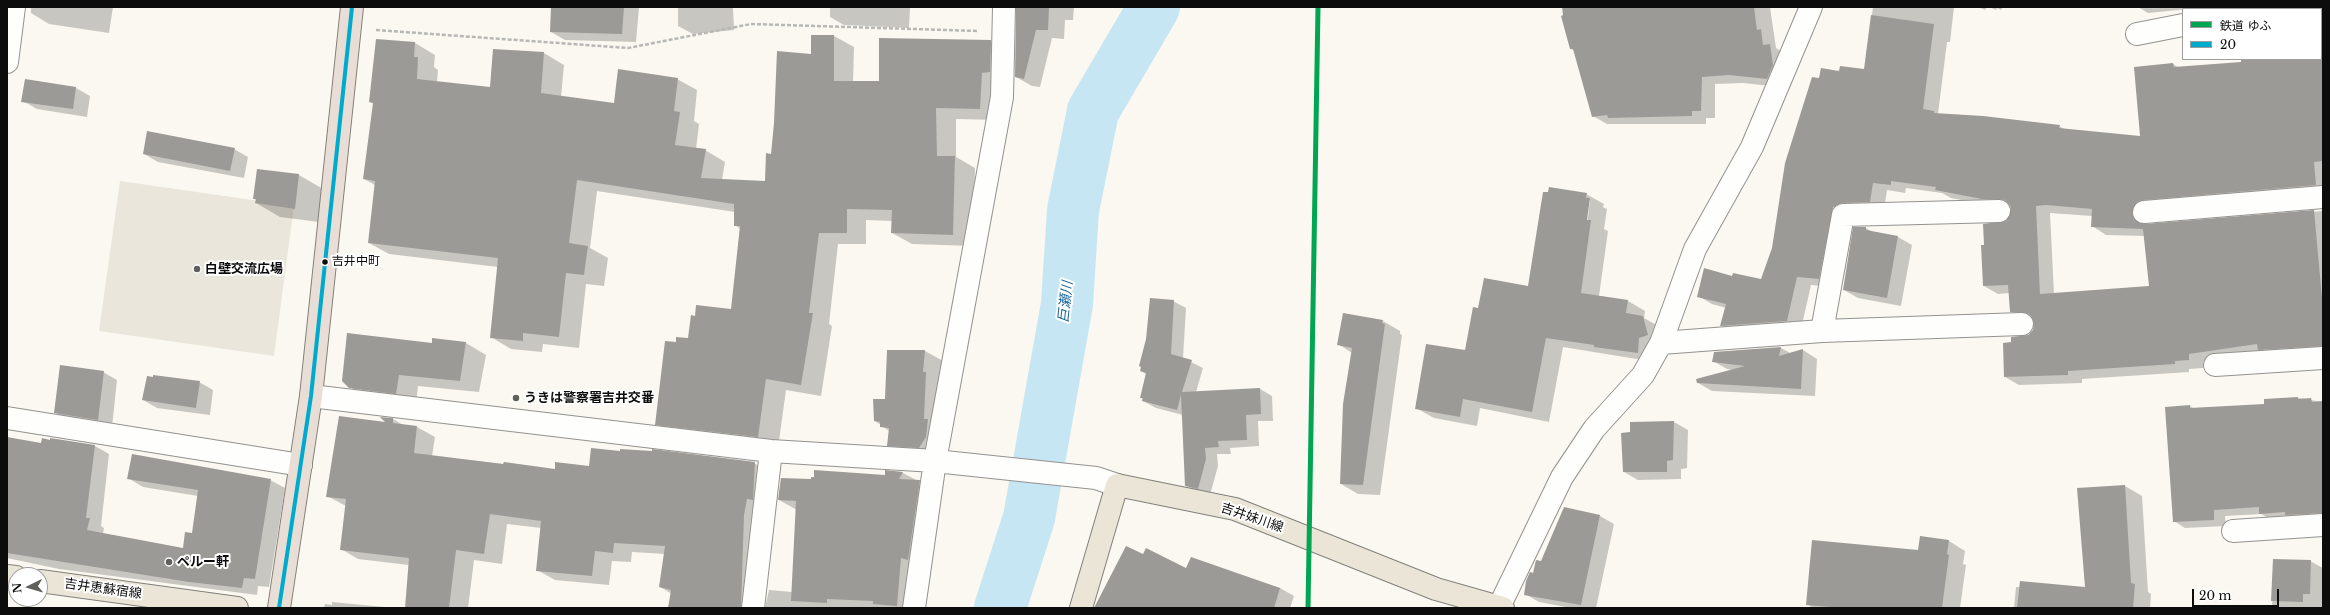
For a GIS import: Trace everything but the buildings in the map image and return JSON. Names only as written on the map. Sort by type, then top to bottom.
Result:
[{"type":"highway","points":[[279,608],[311,396],[352,7]]},
{"type":"main road","name":"吉井妹川線","points":[[1117,485],[1235,509],[1436,589],[1501,607]]},
{"type":"main road","points":[[1081,608],[1117,485]]},
{"type":"main road","name":"吉井恵蘇宿線","points":[[48,582],[237,608]]},
{"type":"street","points":[[7,62],[14,7]]},
{"type":"street","points":[[914,608],[944,463],[1002,96],[1004,7]]},
{"type":"street","points":[[1501,607],[1562,477],[1594,429],[1643,375],[1661,343],[1694,249],[1752,146],[1811,7]]},
{"type":"street","points":[[2137,34],[2182,25]]},
{"type":"street","points":[[2144,212],[2323,196]]},
{"type":"street","points":[[1822,331],[1843,215],[1999,211]]},
{"type":"street","points":[[1661,343],[1822,331],[2022,324]]},
{"type":"street","points":[[2215,364],[2323,358]]},
{"type":"street","points":[[311,396],[771,451],[944,463],[1096,478],[1117,485]]},
{"type":"street","points":[[7,418],[301,465]]},
{"type":"street","points":[[753,608],[771,451]]},
{"type":"street","points":[[2233,532],[2323,525]]},
{"type":"path","points":[[350,28],[628,48],[751,24],[1003,31]]},
{"type":"shaded area","name":"白壁交流広場","points":[[120,181],[294,206],[274,356],[99,331]]},
{"type":"waterway","name":"巨瀬川","points":[[1000,608],[1029,518],[1067,304],[1073,210],[1093,111],[1154,7]]},
{"type":"rail line","name":"ゆふ","points":[[1308,608],[1318,7]]},
{"type":"transit line","name":"20","points":[[279,608],[311,396],[352,7]]},
{"type":"place","name":"吉井中町","points":[[325,262]]},
{"type":"place","name":"白壁交流広場","points":[[197,269]]},
{"type":"place","name":"うきは警察署吉井交番","points":[[516,398]]},
{"type":"place","name":"ペルー軒","points":[[169,562]]}]
